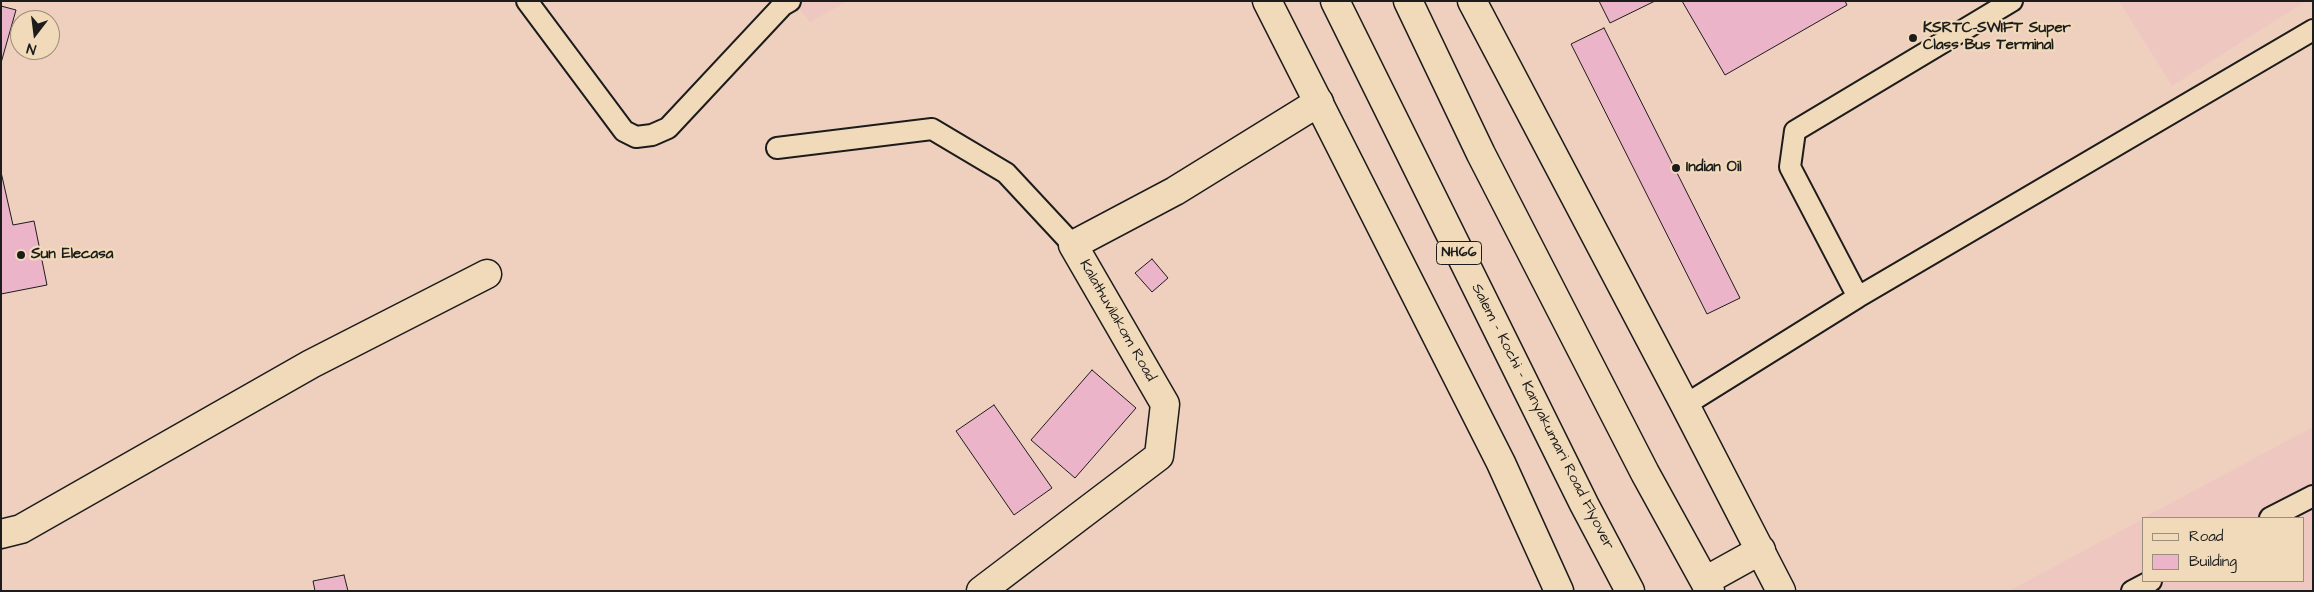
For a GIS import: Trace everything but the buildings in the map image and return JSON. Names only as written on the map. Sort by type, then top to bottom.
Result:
[{"type":"main road","points":[[1268,1],[1501,462],[1559,591]]},
{"type":"main road","name":"Salem - Kochi - Kanyakumari Road Flyover","points":[[1335,1],[1584,504],[1630,591]]},
{"type":"main road","points":[[1408,1],[1481,154],[1645,473],[1708,586],[1761,550]]},
{"type":"main road","points":[[1472,1],[1761,550],[1780,591]]},
{"type":"main road","name":"Kalathuvilakom Road","points":[[981,591],[1159,456],[1165,404],[1073,245],[1175,191],[1319,102]]},
{"type":"main road","points":[[1,534],[21,529],[311,364],[488,274]]},
{"type":"lane","points":[[527,1],[624,131],[636,137],[652,135],[668,128],[785,3]]},
{"type":"lane","points":[[1858,297],[1790,167],[1795,131],[2012,1]]},
{"type":"lane","points":[[1685,405],[1858,297],[2313,30]]},
{"type":"lane","points":[[777,148],[932,129],[1006,173],[1073,245]]},
{"type":"lane","points":[[2272,517],[2313,496]]},
{"type":"lane","points":[[2132,591],[2149,582]]},
{"type":"shaded area","points":[[793,1],[848,1],[810,22]]},
{"type":"shaded area","points":[[2119,1],[2306,1],[2172,86]]},
{"type":"shaded area","points":[[2313,427],[2313,591],[2009,591],[2142,520],[2142,582],[2304,582],[2304,517],[2145,517]]},
{"type":"place","name":"KSRTC-SWIFT Super Class Bus Terminal","points":[[1913,38]]},
{"type":"place","name":"Indian Oil","points":[[1676,168]]},
{"type":"place","name":"Sun Elecasa","points":[[21,255]]}]
